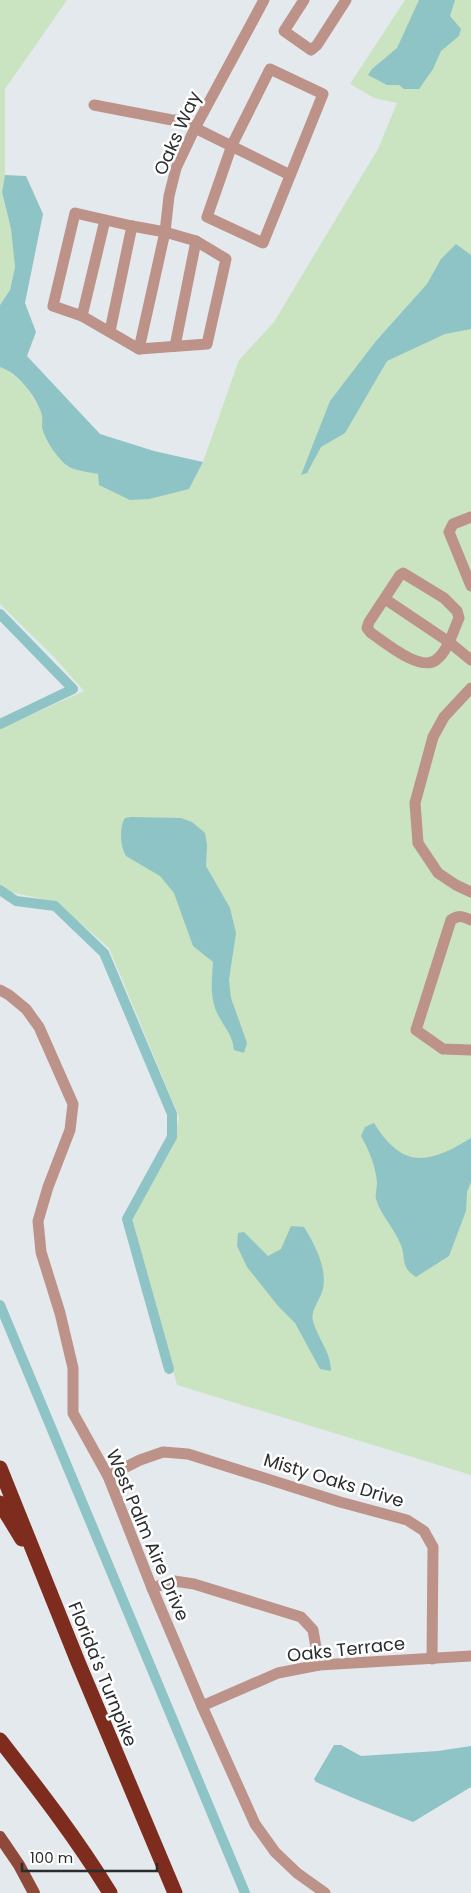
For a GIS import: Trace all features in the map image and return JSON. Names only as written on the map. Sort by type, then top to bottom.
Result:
[{"type":"highway","name":"Florida's Turnpike","points":[[0,1468],[38,1566],[175,1893]]},
{"type":"highway","points":[[0,1503],[38,1566]]},
{"type":"highway","points":[[0,1740],[42,1793],[94,1866],[110,1893]]},
{"type":"main road","points":[[0,1838],[19,1865],[34,1893]]},
{"type":"street","name":"Oaks Way","points":[[140,349],[165,232],[176,168],[195,128],[264,0]]},
{"type":"street","points":[[304,0],[284,31],[311,50],[317,45],[346,0]]},
{"type":"street","points":[[270,69],[323,94],[290,175],[263,244],[207,217],[232,145],[270,69]]},
{"type":"street","points":[[94,105],[172,120],[184,120],[195,128],[290,175]]},
{"type":"street","points":[[75,213],[165,232],[196,241],[226,259],[207,344],[140,349],[82,316],[53,306],[75,213]]},
{"type":"street","points":[[82,316],[105,220]]},
{"type":"street","points":[[110,331],[132,226]]},
{"type":"street","points":[[175,346],[196,241]]},
{"type":"street","points":[[471,517],[454,524],[449,532],[471,586]]},
{"type":"street","points":[[403,573],[444,598],[457,611],[459,618],[449,642],[436,660],[426,664],[413,660],[371,633],[367,628],[369,622],[403,573]]},
{"type":"street","points":[[385,599],[449,642],[471,660]]},
{"type":"street","points":[[471,688],[444,717],[433,737],[415,803],[418,843],[438,873],[471,892]]},
{"type":"street","points":[[471,920],[462,916],[456,916],[451,920],[416,1030],[443,1049],[471,1049]]},
{"type":"street","name":"West Palm Aire Drive","points":[[0,990],[26,1009],[39,1027],[73,1104],[70,1130],[48,1187],[38,1221],[41,1252],[60,1314],[73,1368],[73,1413],[108,1476],[152,1588],[255,1824],[275,1852],[297,1873],[325,1893]]},
{"type":"street","name":"Misty Oaks Drive","points":[[108,1476],[140,1460],[162,1452],[188,1454],[340,1502],[407,1520],[424,1531],[433,1547],[432,1659]]},
{"type":"street","points":[[152,1588],[174,1581],[194,1584],[301,1617],[313,1630],[319,1665]]},
{"type":"street","name":"Oaks Terrace","points":[[202,1706],[278,1674],[319,1665],[471,1656]]},
{"type":"green space","points":[[0,0],[67,0],[5,89],[5,175],[2,192],[11,229],[15,267],[10,290],[0,305]]},
{"type":"green space","points":[[405,0],[471,0],[471,1475],[177,1385],[132,1218],[173,1147],[179,1117],[109,948],[56,902],[10,892],[0,885],[0,729],[84,691],[53,656],[0,604],[0,367],[5,368],[25,385],[42,413],[42,429],[70,468],[189,489],[203,462],[239,360],[274,322],[378,149],[397,103],[374,98],[350,84]]},
{"type":"water","points":[[419,0],[455,0],[450,16],[461,29],[459,36],[441,51],[433,69],[419,89],[404,89],[399,85],[387,85],[368,75],[372,69],[397,48]]},
{"type":"water","points":[[5,175],[26,176],[43,214],[25,303],[36,332],[27,356],[100,434],[154,451],[203,462],[189,489],[149,499],[130,500],[99,485],[98,474],[71,468],[53,450],[46,438],[42,427],[41,412],[30,391],[13,374],[0,367],[0,305],[10,290],[15,267],[11,229],[2,192]]},
{"type":"water","points":[[456,244],[471,255],[471,329],[445,334],[387,361],[345,433],[321,447],[307,473],[301,475],[330,401],[376,341],[427,284],[441,259]]},
{"type":"water","points":[[125,818],[181,818],[192,822],[205,833],[207,845],[206,866],[230,908],[236,933],[229,980],[231,998],[247,1043],[244,1053],[234,1050],[229,1033],[217,1014],[212,991],[213,962],[193,946],[174,893],[160,876],[126,856],[124,852],[121,837],[122,826]]},
{"type":"water","points":[[374,1123],[395,1149],[406,1155],[418,1158],[442,1153],[471,1138],[471,1182],[467,1192],[466,1211],[449,1256],[416,1277],[407,1269],[400,1243],[376,1199],[377,1183],[375,1171],[361,1136],[365,1127]]},
{"type":"water","points":[[291,1226],[304,1227],[320,1258],[324,1284],[312,1318],[327,1352],[331,1371],[320,1369],[295,1323],[278,1306],[247,1267],[237,1246],[238,1233],[244,1232],[268,1256],[281,1249]]},
{"type":"water","points":[[334,1745],[341,1745],[361,1756],[438,1751],[471,1746],[471,1787],[413,1822],[316,1782],[314,1779]]},
{"type":"waterway","points":[[0,614],[73,689],[0,724]]},
{"type":"waterway","points":[[0,890],[16,901],[55,906],[104,953],[172,1114],[172,1137],[127,1219],[169,1369]]},
{"type":"waterway","points":[[0,1305],[245,1893]]}]
